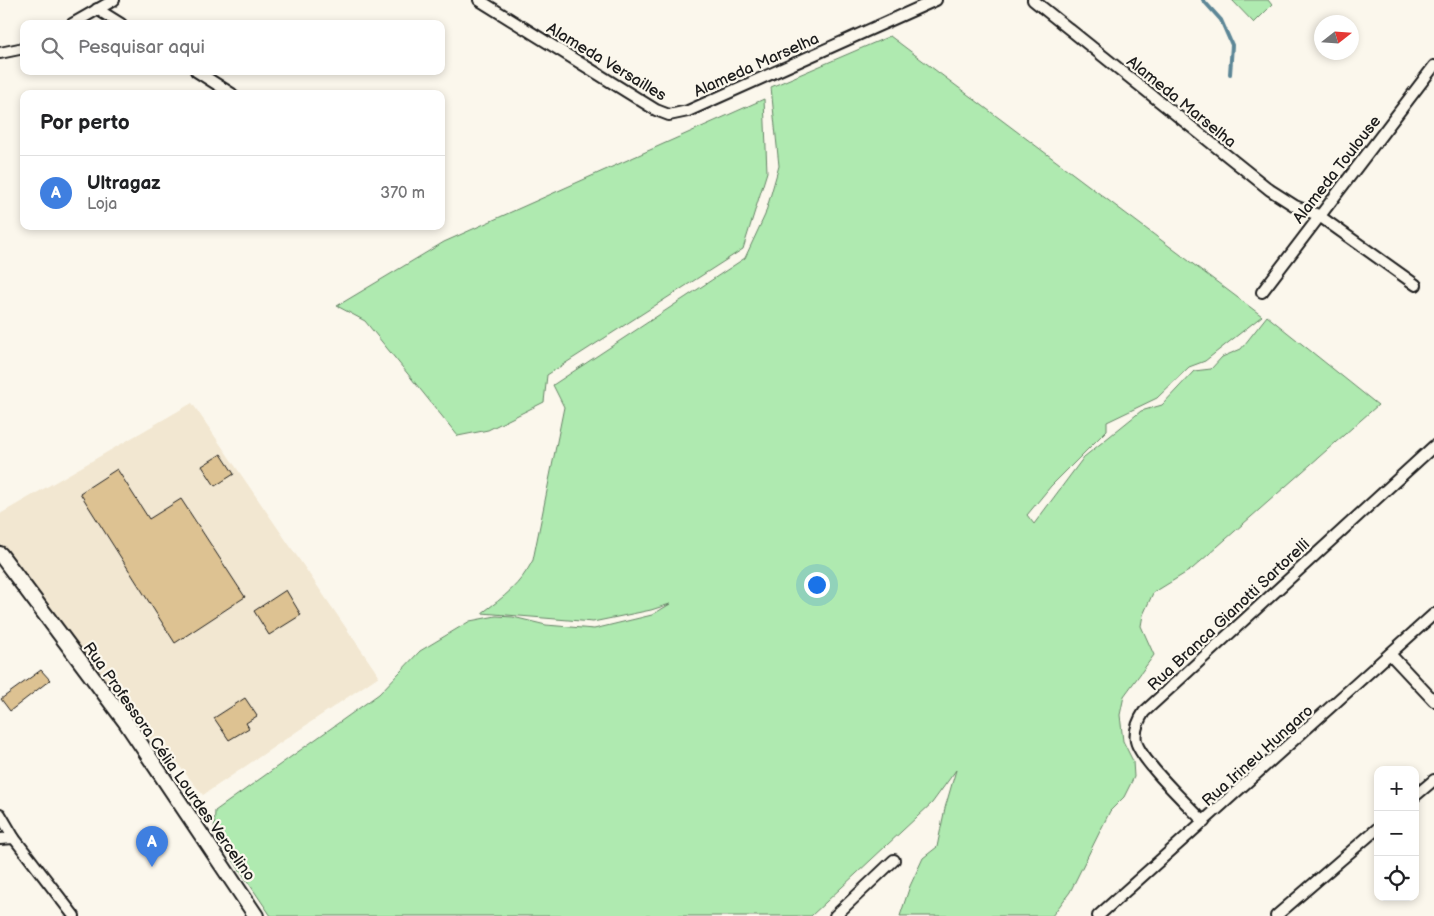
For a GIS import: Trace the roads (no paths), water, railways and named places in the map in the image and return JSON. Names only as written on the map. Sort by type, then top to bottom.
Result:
[{"type":"main road","name":"Rua Professora Célia Lourdes Vercelino","points":[[0,554],[125,721],[256,916]]},
{"type":"street","points":[[79,20],[114,0]]},
{"type":"street","name":"Alameda Versailles","points":[[479,0],[656,110],[669,115]]},
{"type":"street","name":"Alameda Marselha","points":[[669,115],[688,111],[936,0]]},
{"type":"street","name":"Alameda Marselha","points":[[1033,0],[1270,190],[1295,206],[1318,215],[1416,284]]},
{"type":"street","points":[[97,9],[114,20]]},
{"type":"street","points":[[0,53],[20,49]]},
{"type":"street","name":"Alameda Toulouse","points":[[1262,292],[1318,215],[1434,66]]},
{"type":"street","points":[[202,75],[226,90]]},
{"type":"street","name":"Rua Branca Gianotti Sartorelli","points":[[1204,822],[1140,751],[1136,730],[1138,720],[1144,712],[1434,446]]},
{"type":"street","name":"Rua Irineu Hungaro","points":[[1098,916],[1434,614]]},
{"type":"street","points":[[1390,654],[1434,701]]},
{"type":"street","points":[[1419,793],[1434,780]]},
{"type":"street","points":[[0,814],[14,838],[74,916]]},
{"type":"street","points":[[1276,916],[1374,831]]},
{"type":"street","points":[[0,839],[14,838]]},
{"type":"street","points":[[835,916],[894,860]]},
{"type":"waterway","points":[[1203,0],[1221,20],[1232,45],[1230,74]]},
{"type":"place","name":"Ultragaz","points":[[152,867]]}]
